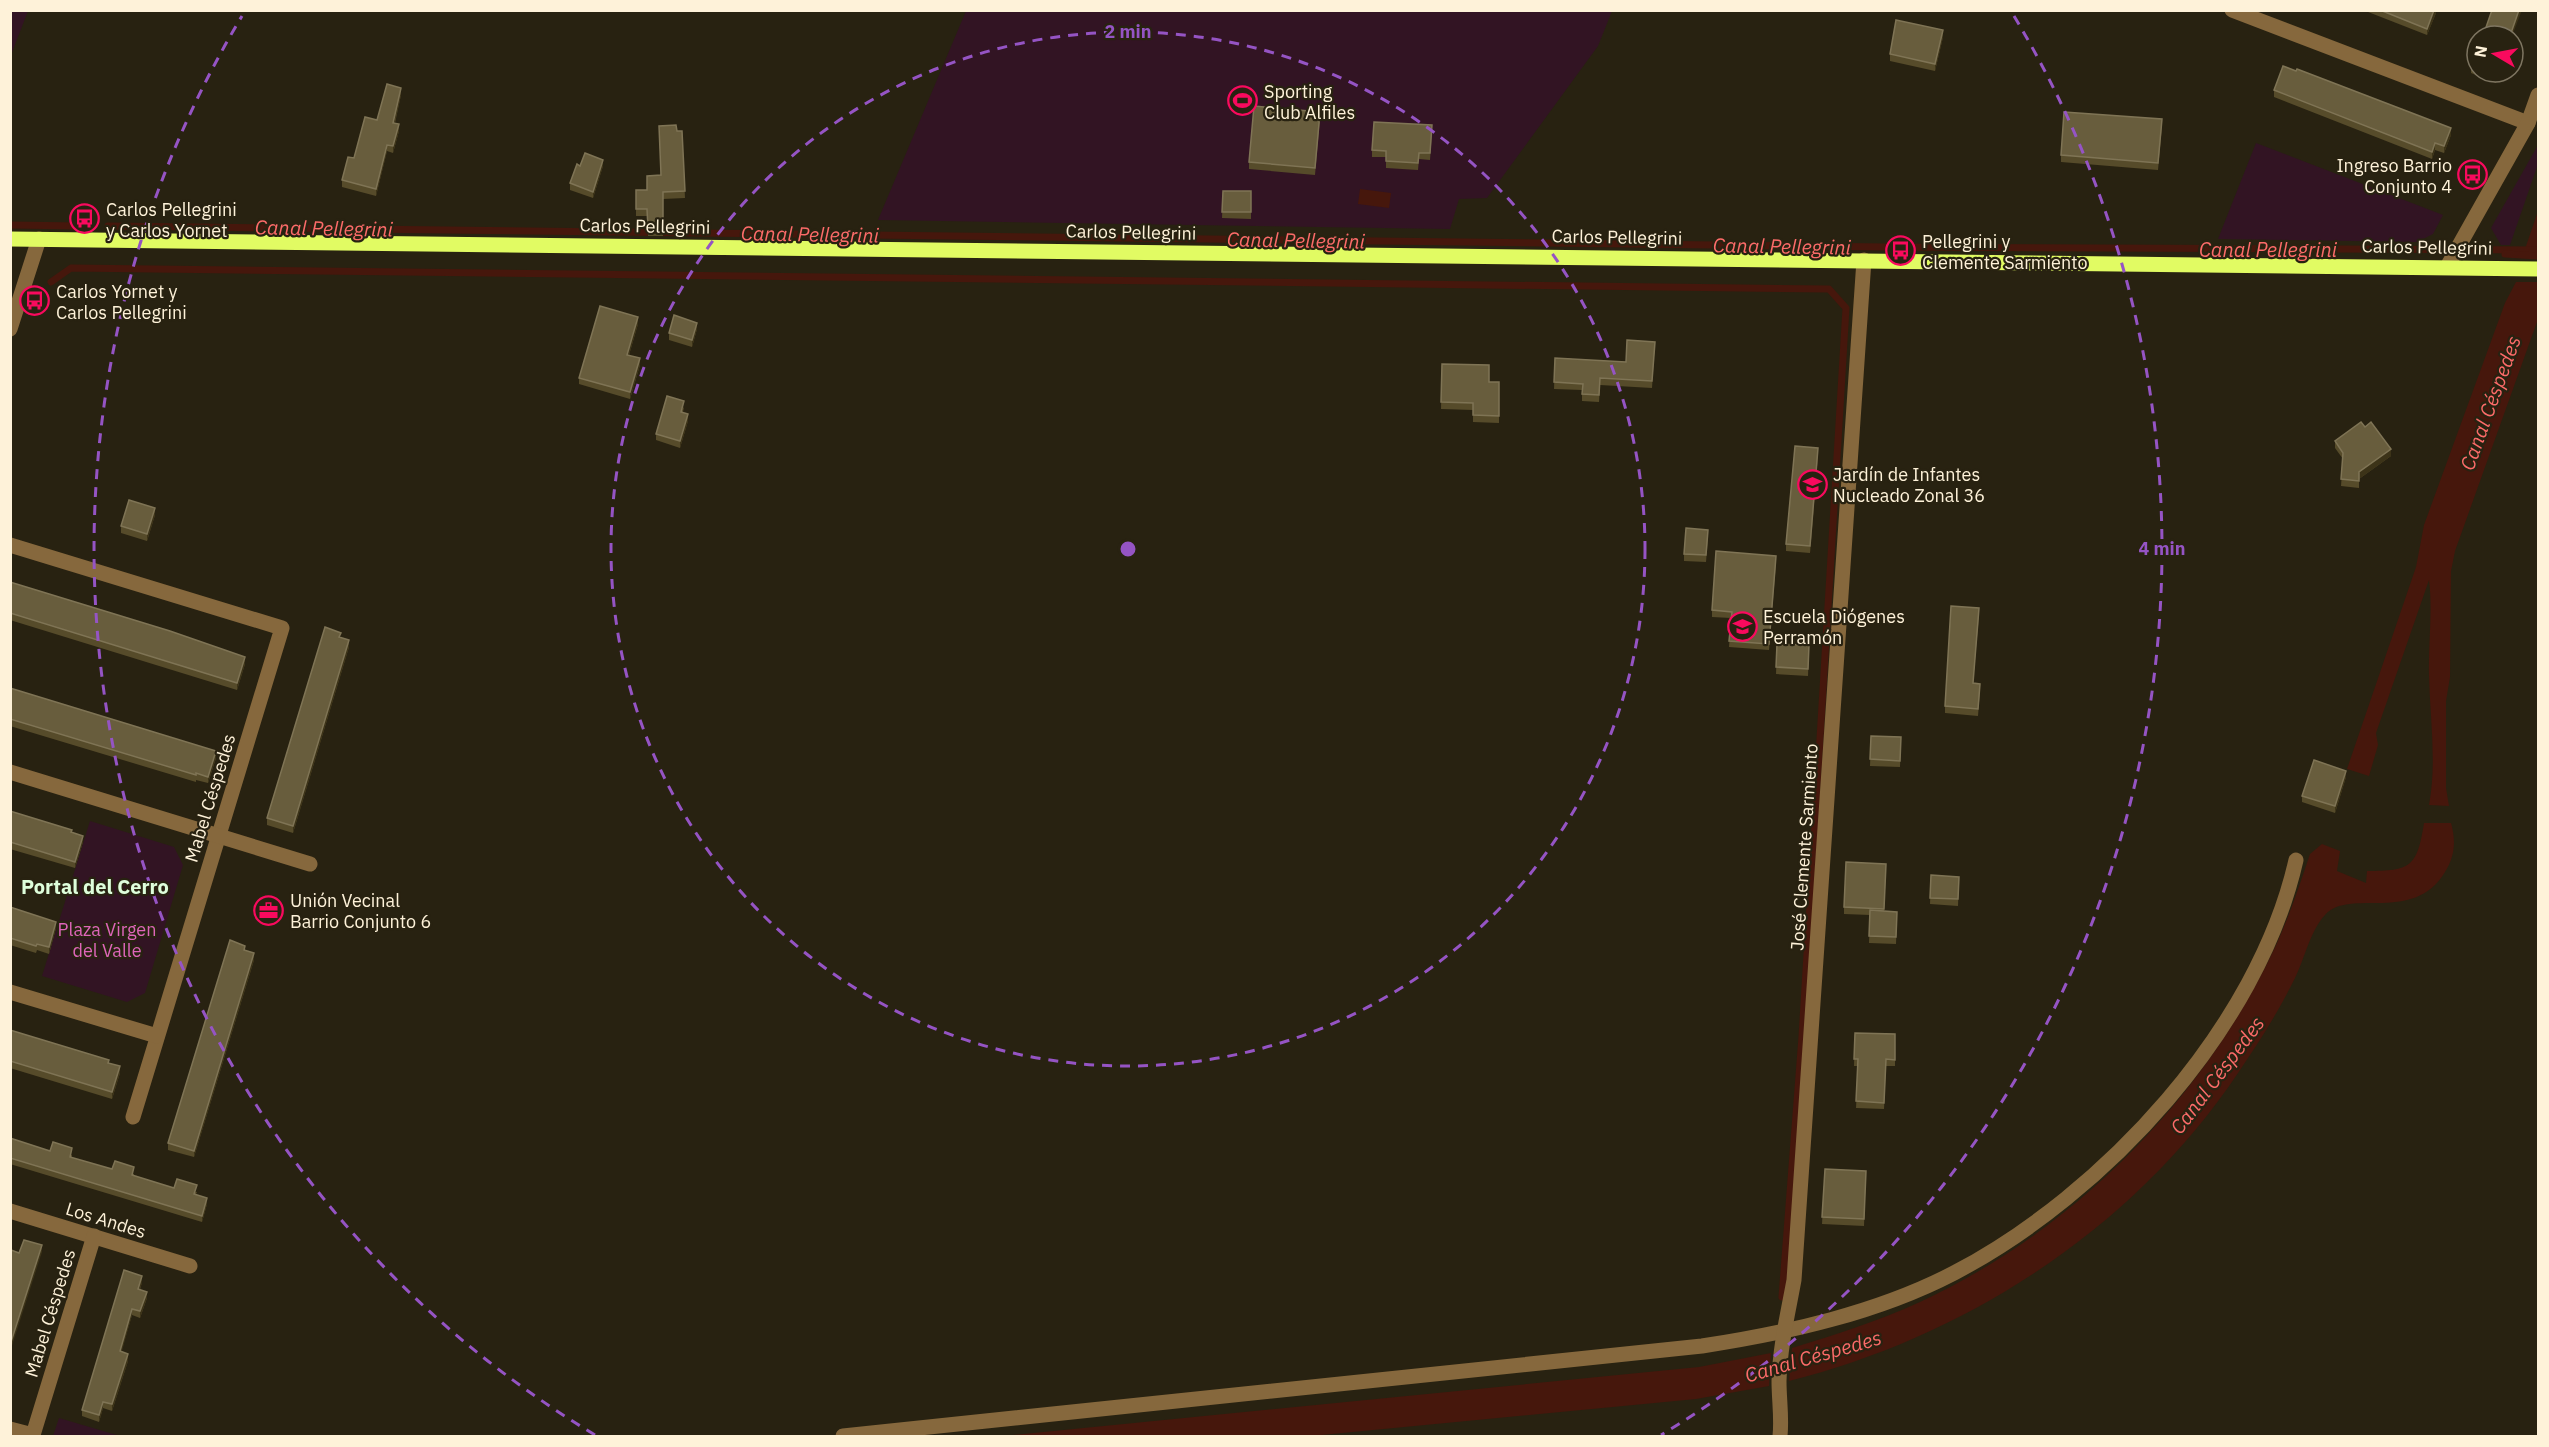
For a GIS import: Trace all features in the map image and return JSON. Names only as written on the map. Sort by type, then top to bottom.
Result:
[{"type":"main road","name":"Carlos Pellegrini","points":[[10,239],[2538,269]]},
{"type":"street","points":[[2232,10],[2528,123]]},
{"type":"street","points":[[2447,267],[2528,123],[2538,95]]},
{"type":"street","points":[[10,329],[39,239]]},
{"type":"street","name":"José Clemente Sarmiento","points":[[1780,1437],[1782,1411],[1779,1383],[1794,1268],[1864,260]]},
{"type":"street","name":"Mabel Céspedes","points":[[10,545],[282,628],[133,1117]]},
{"type":"street","points":[[10,772],[310,864]]},
{"type":"street","points":[[843,1437],[1702,1346],[1784,1331],[1864,1310],[1954,1273],[2004,1242],[2061,1202],[2125,1146],[2176,1090],[2216,1035],[2251,979],[2279,920],[2296,860]]},
{"type":"street","points":[[10,992],[157,1036]]},
{"type":"street","name":"Los Andes","points":[[10,1211],[190,1266]]},
{"type":"street","name":"Mabel Céspedes","points":[[33,1435],[94,1236]]},
{"type":"street","points":[[10,1429],[33,1435]]},
{"type":"green space","points":[[10,11],[28,11],[11,55]]},
{"type":"green space","name":"Sporting Club Alfiles","points":[[966,11],[1612,11],[1598,46],[1487,198],[1459,199],[1450,229],[878,220]]},
{"type":"green space","points":[[2256,143],[2443,215],[2433,234],[2417,242],[2218,239]]},
{"type":"green space","points":[[2538,145],[2538,164],[2510,245],[2501,245],[2491,228]]},
{"type":"green space","name":"Plaza Virgen del Valle","points":[[90,821],[174,847],[183,865],[145,993],[127,1002],[42,976]]},
{"type":"green space","points":[[59,1418],[120,1436],[53,1436]]},
{"type":"water","points":[[1360,189],[1391,193],[1389,208],[1358,204]]},
{"type":"water","points":[[2538,211],[2538,253],[2524,252]]},
{"type":"water","name":"Canal Céspedes","points":[[2516,282],[2538,282],[2538,319],[2455,551],[2451,571],[2450,677],[2446,701],[2446,788],[2449,806],[2429,805],[2433,757],[2429,676],[2431,604],[2429,580],[2376,733],[2378,745],[2369,776],[2347,769],[2416,567],[2424,525],[2505,303]]},
{"type":"water","name":"Canal Céspedes","points":[[2424,823],[2451,823],[2454,848],[2445,872],[2432,888],[2416,897],[2400,902],[2350,904],[2336,907],[2325,915],[2315,929],[2299,970],[2282,1002],[2238,1073],[2196,1129],[2150,1180],[2098,1226],[2042,1268],[1983,1304],[1920,1336],[1855,1361],[1789,1381],[1792,1348],[1856,1327],[1920,1302],[1977,1272],[2031,1237],[2082,1198],[2130,1154],[2173,1106],[2213,1054],[2247,1000],[2277,943],[2310,854],[2322,844],[2340,851],[2337,871],[2366,883],[2367,871],[2393,870],[2409,864],[2418,849]]},
{"type":"water","points":[[1771,1353],[1769,1386],[1696,1399],[1311,1436],[1003,1436],[1699,1367]]},
{"type":"building","points":[[2380,10],[2434,10],[2427,29]]},
{"type":"building","points":[[2492,10],[2519,10],[2514,24],[2487,24]]},
{"type":"building","points":[[1896,20],[1943,30],[1935,64],[1890,54]]},
{"type":"building","points":[[2283,66],[2296,71],[2297,69],[2451,128],[2444,146],[2435,143],[2432,152],[2274,90]]},
{"type":"building","points":[[387,84],[401,88],[393,123],[399,124],[393,146],[387,145],[376,189],[342,180],[348,157],[354,158],[365,117],[377,120]]},
{"type":"building","points":[[1254,106],[1320,112],[1315,168],[1249,162]]},
{"type":"building","points":[[2064,112],[2162,119],[2158,163],[2061,155]]},
{"type":"building","points":[[1374,122],[1432,125],[1430,153],[1419,153],[1418,163],[1386,161],[1386,151],[1372,150]]},
{"type":"building","points":[[676,125],[677,131],[682,131],[685,191],[663,192],[663,229],[648,229],[647,209],[636,209],[636,190],[647,190],[647,176],[661,175],[659,126]]},
{"type":"building","points":[[585,153],[603,160],[593,192],[570,183],[577,164],[580,166]]},
{"type":"building","points":[[1223,191],[1251,191],[1251,212],[1222,212]]},
{"type":"building","points":[[600,306],[638,317],[627,355],[640,358],[630,392],[579,378]]},
{"type":"building","points":[[674,315],[697,323],[692,340],[669,333]]},
{"type":"building","points":[[1627,340],[1655,342],[1652,381],[1600,378],[1599,395],[1582,394],[1583,384],[1554,382],[1555,358],[1626,362]]},
{"type":"building","points":[[1442,364],[1489,365],[1489,382],[1499,382],[1499,416],[1473,415],[1473,403],[1441,402]]},
{"type":"building","points":[[667,396],[684,401],[681,412],[688,414],[680,441],[656,434]]},
{"type":"building","points":[[2361,422],[2365,427],[2371,422],[2391,449],[2359,472],[2359,481],[2341,479],[2343,453],[2335,441]]},
{"type":"building","points":[[1795,446],[1818,448],[1810,546],[1786,544]]},
{"type":"building","points":[[129,500],[155,508],[147,534],[121,526]]},
{"type":"building","points":[[1686,528],[1708,530],[1706,555],[1684,554]]},
{"type":"building","points":[[1716,551],[1776,556],[1769,644],[1729,641],[1732,612],[1712,610]]},
{"type":"building","points":[[10,582],[170,631],[245,657],[237,683],[10,613]]},
{"type":"building","points":[[1951,606],[1979,608],[1973,683],[1980,684],[1978,709],[1945,706]]},
{"type":"building","points":[[325,627],[341,633],[339,637],[349,640],[293,826],[267,818]]},
{"type":"building","points":[[1777,644],[1809,645],[1808,669],[1776,667]]},
{"type":"building","points":[[10,688],[216,751],[208,777],[10,719]]},
{"type":"building","points":[[1871,736],[1901,737],[1900,761],[1870,759]]},
{"type":"building","points":[[2314,760],[2346,771],[2335,806],[2302,796]]},
{"type":"building","points":[[10,811],[72,830],[71,832],[83,836],[75,862],[10,842]]},
{"type":"building","points":[[1846,862],[1886,864],[1884,909],[1844,907]]},
{"type":"building","points":[[1931,875],[1959,877],[1958,899],[1930,898]]},
{"type":"building","points":[[10,907],[56,922],[49,947],[37,944],[36,946],[10,938]]},
{"type":"building","points":[[1870,910],[1897,912],[1896,937],[1869,936]]},
{"type":"building","points":[[230,940],[245,946],[244,950],[254,953],[194,1151],[168,1143]]},
{"type":"building","points":[[10,1030],[109,1060],[108,1063],[120,1066],[112,1092],[10,1061]]},
{"type":"building","points":[[1855,1033],[1895,1034],[1895,1060],[1886,1059],[1884,1103],[1856,1101],[1858,1059],[1854,1059]]},
{"type":"building","points":[[10,1138],[50,1151],[53,1142],[72,1148],[70,1157],[112,1169],[115,1161],[134,1167],[132,1175],[174,1188],[177,1179],[197,1185],[194,1194],[207,1198],[202,1216],[10,1158]]},
{"type":"building","points":[[1825,1169],[1866,1171],[1864,1219],[1822,1217]]},
{"type":"building","points":[[24,1240],[42,1245],[10,1345],[10,1252],[11,1250],[19,1253]]},
{"type":"building","points":[[124,1270],[142,1276],[138,1289],[147,1292],[140,1311],[132,1309],[120,1351],[128,1354],[112,1404],[103,1402],[99,1415],[82,1410]]},
{"type":"waterway","name":"Canal Pellegrini","points":[[10,225],[81,226]]},
{"type":"waterway","name":"Canal Pellegrini","points":[[108,226],[1886,247],[2538,250]]},
{"type":"waterway","name":"Canal Pellegrini","points":[[2505,254],[2538,256]]},
{"type":"waterway","points":[[51,282],[71,268],[1829,289],[1846,308],[1802,1037],[1782,1297]]},
{"type":"place","name":"Sporting Club Alfiles","points":[[1243,101]]},
{"type":"place","name":"Ingreso Barrio Conjunto 4","points":[[2473,175]]},
{"type":"place","name":"Carlos Pellegrini y Carlos Yornet","points":[[85,219]]},
{"type":"place","name":"Pellegrini y Clemente Sarmiento","points":[[1901,251]]},
{"type":"place","name":"Carlos Yornet y Carlos Pellegrini","points":[[35,301]]},
{"type":"place","name":"Jardín de Infantes Nucleado Zonal 36","points":[[1812,484]]},
{"type":"place","name":"Escuela Diógenes Perramón","points":[[1742,626]]},
{"type":"place","name":"Unión Vecinal Barrio Conjunto 6","points":[[269,910]]},
{"type":"district","name":"Portal del Cerro","points":[[95,886]]}]
